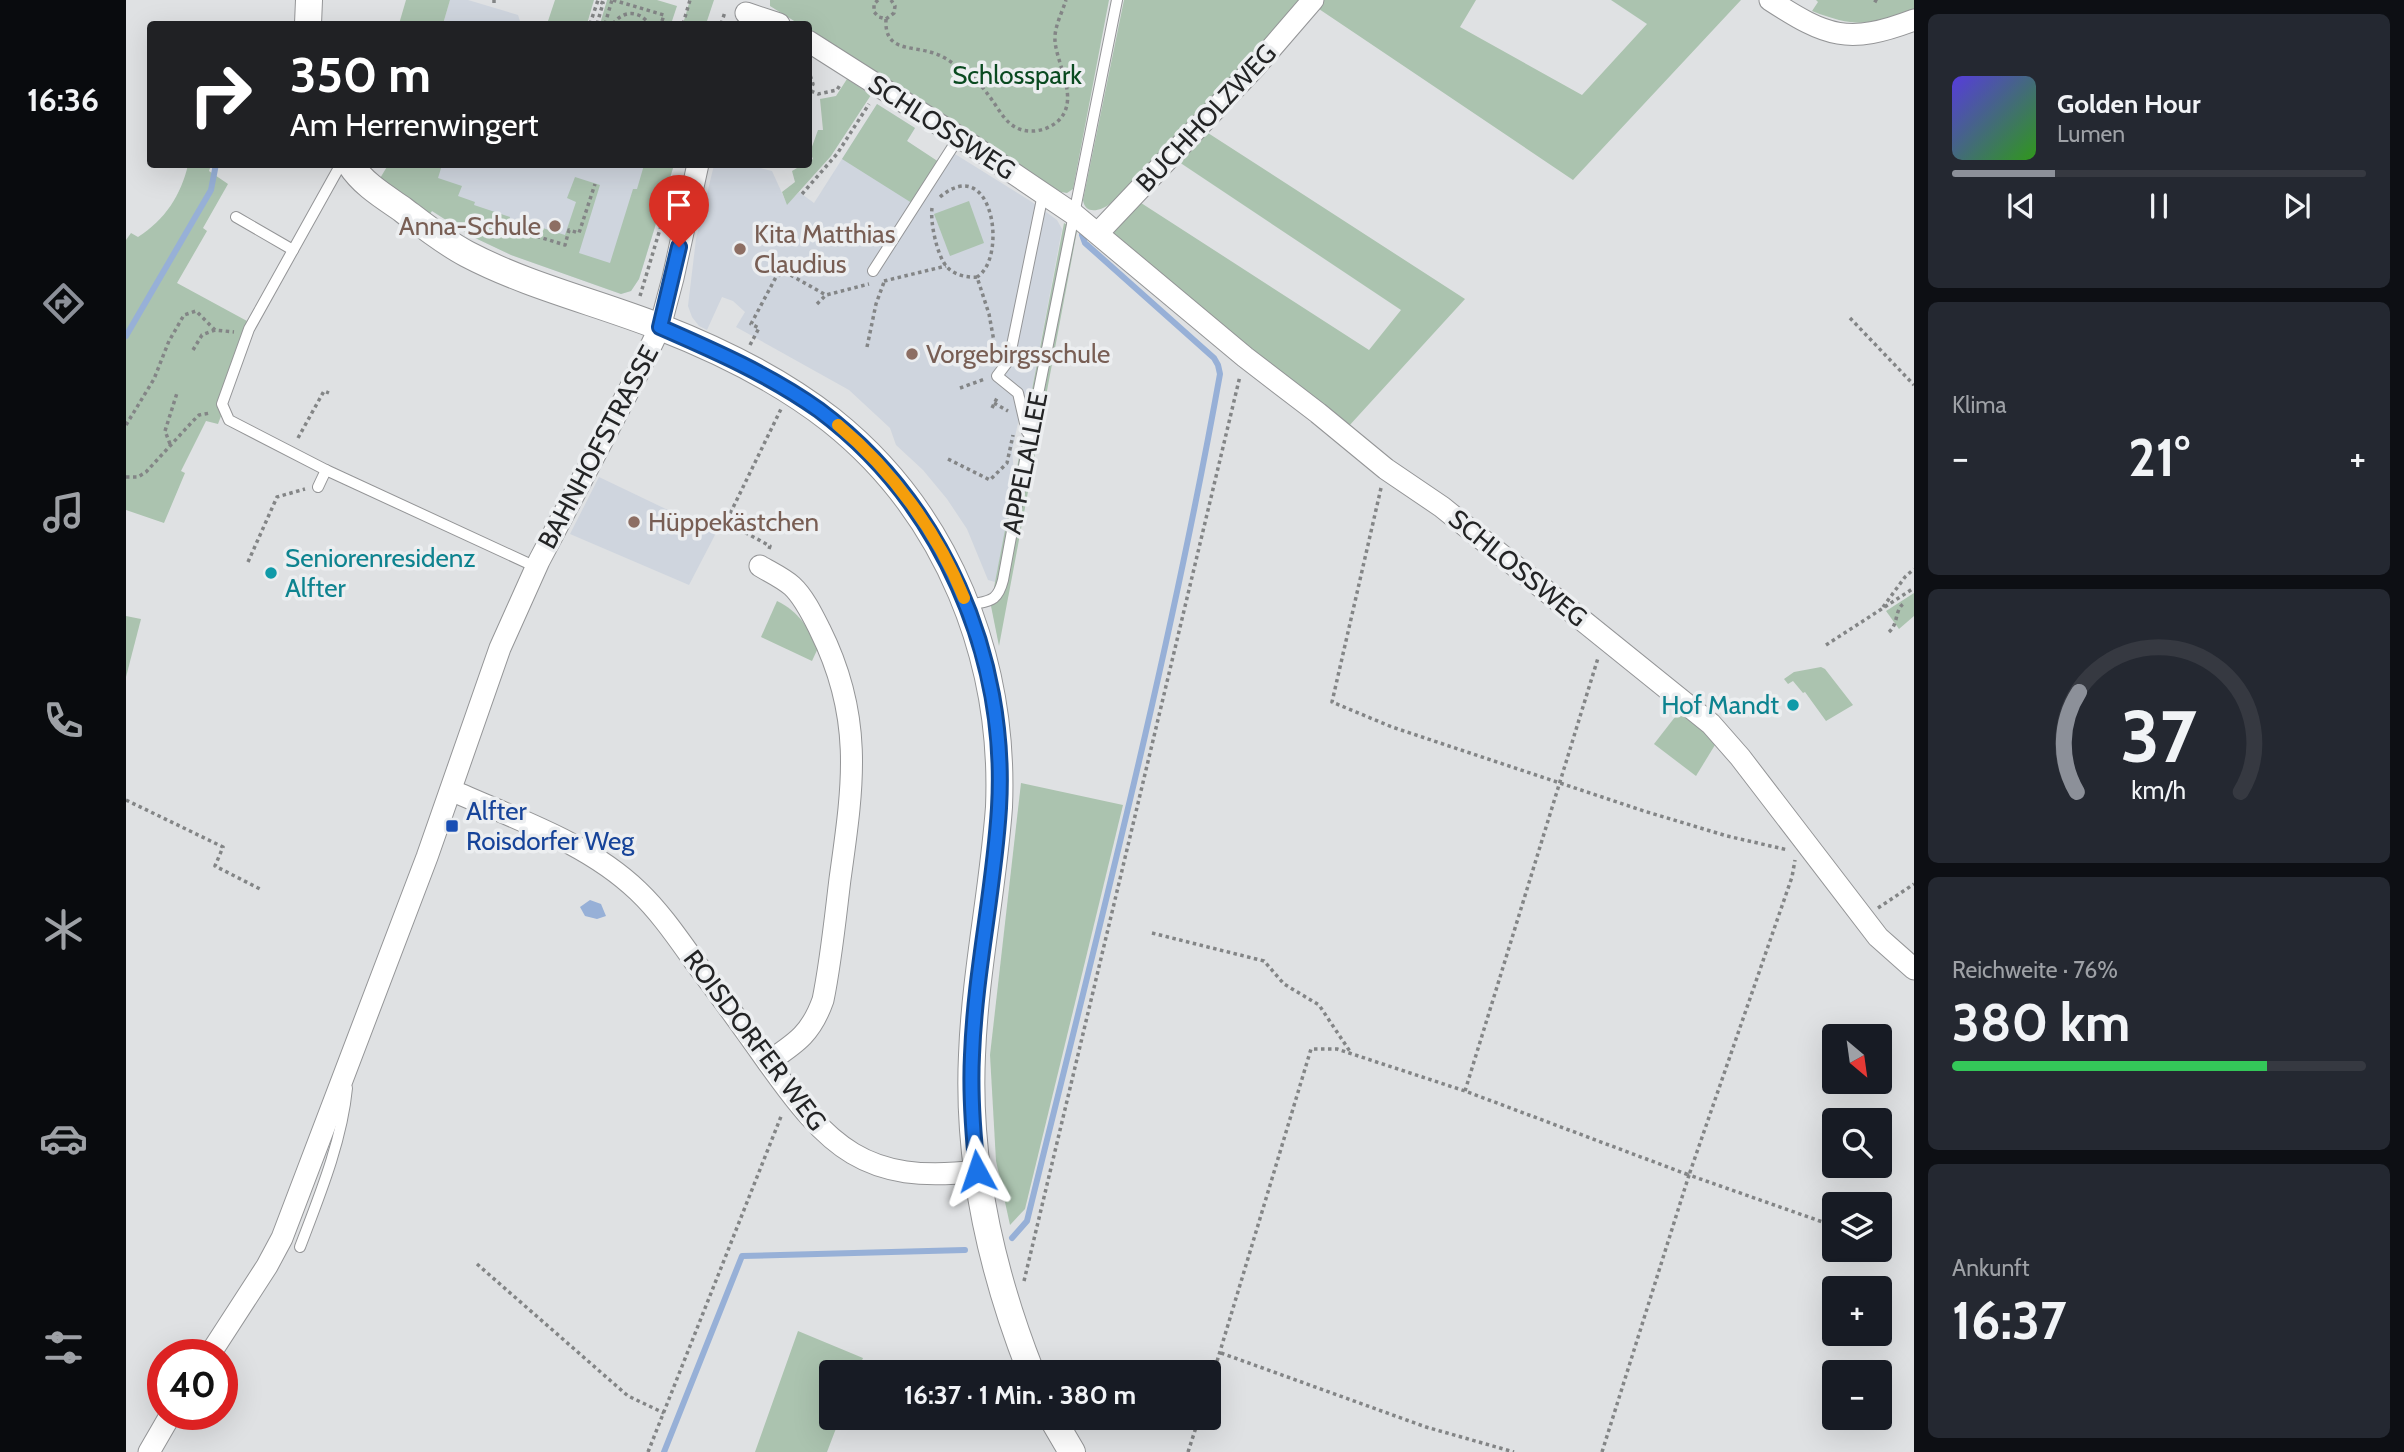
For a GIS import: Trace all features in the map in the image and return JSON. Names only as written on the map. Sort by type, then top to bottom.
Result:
[{"type":"street","points":[[308,21],[309,0]]},
{"type":"street","name":"BUCHHOLZWEG","points":[[1098,233],[1263,58],[1313,0]]},
{"type":"street","points":[[1770,0],[1807,24],[1835,34],[1872,34],[1914,20]]},
{"type":"street","points":[[745,12],[770,21]]},
{"type":"street","name":"SCHLOSSWEG","points":[[812,43],[1075,215],[1245,357],[1386,469],[1442,507],[1711,724],[1740,757],[1878,937],[1914,969]]},
{"type":"street","points":[[353,168],[364,181],[465,253],[565,294],[660,327],[757,371],[790,391],[843,430],[898,488],[939,546],[967,606],[983,653],[997,729],[1000,775],[995,856],[972,1054],[972,1106],[977,1171],[991,1241],[1008,1307],[1027,1360]]},
{"type":"street","name":"BAHNHOFSTRASSE","points":[[220,1339],[282,1238],[452,790],[486,685],[536,567],[645,361],[660,327],[697,168]]},
{"type":"street","points":[[760,566],[792,586],[807,606],[822,635],[849,711],[853,755],[849,812],[823,1000],[808,1031],[799,1041],[768,1062]]},
{"type":"street","name":"ROISDORFER WEG","points":[[452,790],[581,849],[625,879],[645,897],[793,1098],[832,1140],[874,1164],[913,1173],[977,1171]]},
{"type":"street","points":[[149,1452],[162,1430]]},
{"type":"street","points":[[1059,1430],[1072,1452]]},
{"type":"lane","points":[[1075,215],[1117,0]]},
{"type":"lane","points":[[873,271],[959,137]]},
{"type":"lane","points":[[226,412],[222,404],[252,326],[339,168]]},
{"type":"lane","points":[[1029,439],[1018,393],[998,376],[1009,360],[1043,194]]},
{"type":"lane","name":"APPELALLEE","points":[[967,606],[992,600],[1000,591],[1075,215]]},
{"type":"lane","points":[[236,217],[293,250]]},
{"type":"lane","name":"BAHNHOFSTRASSE","points":[[226,412],[229,420],[290,452],[536,567]]},
{"type":"lane","points":[[318,487],[326,470]]},
{"type":"lane","name":"BAHNHOFSTRASSE","points":[[300,1247],[324,1185],[345,1113],[348,1064]]},
{"type":"path","points":[[606,21],[612,0],[664,15],[663,21]]},
{"type":"path","points":[[683,21],[690,0]]},
{"type":"path","points":[[878,0],[874,12],[879,18],[886,19],[894,13],[895,6],[891,0]]},
{"type":"path","points":[[886,19],[887,32],[898,45],[937,55],[968,72],[1010,124],[1034,131],[1058,121],[1067,106],[1068,94],[1055,38],[1066,0]]},
{"type":"path","points":[[1874,0],[1880,3]]},
{"type":"path","points":[[591,21],[597,1],[603,3],[598,21]]},
{"type":"path","points":[[615,21],[629,13],[641,16],[646,21]]},
{"type":"path","points":[[812,93],[837,90],[850,67]]},
{"type":"path","points":[[802,194],[837,153],[859,120]]},
{"type":"path","points":[[510,228],[565,245],[569,230],[579,233],[595,184]]},
{"type":"path","points":[[956,187],[978,191],[989,204],[992,256],[987,268],[977,277],[959,274],[946,266],[932,225],[935,202],[945,192],[956,187]]},
{"type":"path","points":[[639,301],[667,205]]},
{"type":"path","points":[[754,336],[758,328],[751,324],[776,277],[785,272],[826,295]]},
{"type":"path","points":[[960,388],[998,376],[995,338],[977,277]]},
{"type":"path","points":[[867,347],[878,294],[885,280]]},
{"type":"path","points":[[126,425],[154,379],[181,318],[196,311],[215,330]]},
{"type":"path","points":[[1850,318],[1914,385]]},
{"type":"path","points":[[193,350],[202,335],[215,330],[232,332],[252,326]]},
{"type":"path","points":[[1008,1307],[1024,1281],[1041,1215],[1245,357]]},
{"type":"path","points":[[290,452],[324,391],[329,393]]},
{"type":"path","points":[[760,566],[770,546],[726,522],[790,391]]},
{"type":"path","points":[[170,444],[165,430],[177,393]]},
{"type":"path","points":[[994,404],[1016,416]]},
{"type":"path","points":[[126,477],[142,475],[200,415],[226,412]]},
{"type":"path","points":[[948,459],[990,480],[1007,463],[1014,428]]},
{"type":"path","points":[[1386,469],[1332,702],[1392,727],[1705,829],[1769,847],[1794,850],[1792,877],[1689,1175],[1602,1452]]},
{"type":"path","points":[[248,562],[277,497],[318,487]]},
{"type":"path","points":[[1882,609],[1914,569]]},
{"type":"path","points":[[1826,645],[1914,588]]},
{"type":"path","points":[[1889,632],[1896,624],[1899,607],[1904,603]]},
{"type":"path","points":[[1465,1091],[1598,656],[1610,643]]},
{"type":"path","points":[[126,800],[223,847],[215,866],[262,890]]},
{"type":"path","points":[[1863,918],[1914,884]]},
{"type":"path","points":[[1152,933],[1264,961],[1284,984],[1319,1005],[1353,1054]]},
{"type":"path","points":[[1219,1360],[1311,1049],[1337,1049],[1465,1091],[1822,1222]]},
{"type":"path","points":[[648,1452],[782,1114],[793,1098]]},
{"type":"path","points":[[477,1264],[628,1396],[664,1413]]},
{"type":"path","points":[[1221,1353],[1426,1427],[1514,1452]]},
{"type":"path","points":[[1188,1452],[1195,1430]]},
{"type":"shaded area","points":[[450,0],[468,0],[518,15],[520,21],[444,21]]},
{"type":"shaded area","name":"Vorgebirgsschule","points":[[877,104],[915,128],[907,141],[941,164],[950,151],[1032,202],[1057,220],[1062,229],[1031,394],[1015,402],[1019,418],[1012,451],[1015,484],[995,582],[988,580],[967,529],[947,499],[923,470],[896,445],[890,428],[849,390],[736,327],[745,312],[733,301],[722,297],[707,330],[699,326],[692,317],[688,306],[696,239],[713,168],[760,168],[772,171],[787,204],[799,192],[814,203]]},
{"type":"shaded area","name":"Anna-Schule","points":[[390,168],[673,168],[639,279],[631,291],[621,294],[511,255],[471,236],[432,211],[429,215]]},
{"type":"shaded area","name":"Hüppekästchen","points":[[599,477],[716,533],[689,585],[570,534]]},
{"type":"green space","points":[[406,0],[450,0],[444,21],[400,21]]},
{"type":"green space","points":[[555,0],[594,0],[588,21],[548,21]]},
{"type":"green space","points":[[607,0],[657,0],[677,6],[672,21],[601,21]]},
{"type":"green space","points":[[690,0],[714,0],[707,21],[684,21]]},
{"type":"green space","name":"Schlosspark","points":[[770,0],[1109,0],[1073,189],[1067,193],[1061,192],[812,33],[812,21],[794,21],[770,6]]},
{"type":"green space","points":[[1124,0],[1304,0],[1232,83],[1110,204],[1098,210],[1090,210],[1083,200]]},
{"type":"green space","points":[[1321,0],[1476,0],[1460,27],[1582,95],[1647,24],[1611,0],[1741,0],[1573,180],[1316,7]]},
{"type":"green space","points":[[1816,0],[1914,0],[1914,11],[1886,19],[1853,22],[1812,11],[1818,2]]},
{"type":"green space","points":[[847,79],[871,95],[831,156],[787,205],[782,192],[795,182],[792,171],[797,168],[812,168],[812,147],[818,130],[823,130],[820,99],[836,96]]},
{"type":"green space","points":[[877,104],[915,128],[907,141],[942,164],[915,205],[842,159]]},
{"type":"green space","points":[[1208,133],[1465,299],[1348,427],[1245,346],[1109,231],[1138,201],[1369,350],[1401,310],[1179,162]]},
{"type":"green space","points":[[187,168],[210,168],[209,171],[228,184],[203,228],[207,231],[177,283],[247,321],[218,402],[221,416],[218,424],[206,421],[181,471],[185,473],[164,523],[126,510],[126,240],[131,233],[138,237],[156,223],[181,187]]},
{"type":"green space","points":[[386,168],[441,168],[438,178],[462,186],[458,196],[475,202],[474,205],[510,217],[508,226],[527,232],[530,224],[565,235],[576,202],[567,198],[575,177],[600,185],[579,253],[610,263],[633,189],[637,189],[643,168],[673,168],[639,279],[631,291],[621,294],[511,255],[471,236],[432,211],[429,215],[379,180]]},
{"type":"green space","points":[[969,201],[984,243],[950,256],[934,214]]},
{"type":"green space","points":[[1064,223],[1077,231],[999,646],[991,606]]},
{"type":"green space","points":[[1914,593],[1914,616],[1899,629],[1886,611]]},
{"type":"green space","points":[[777,601],[797,615],[810,633],[818,648],[812,661],[761,637]]},
{"type":"green space","points":[[126,616],[141,619],[126,677]]},
{"type":"green space","points":[[1821,667],[1853,705],[1826,721],[1805,692],[1793,681],[1788,684],[1784,679],[1794,672]]},
{"type":"green space","points":[[1682,708],[1718,740],[1696,776],[1654,744]]},
{"type":"green space","points":[[1021,783],[1123,805],[1025,1209],[1010,1225],[996,1161],[990,1055]]},
{"type":"green space","points":[[798,1331],[863,1358],[819,1360],[819,1430],[835,1430],[827,1452],[755,1452]]},
{"type":"water","points":[[590,900],[601,904],[606,916],[597,919],[585,916],[580,907]]},
{"type":"waterway","points":[[126,336],[211,190],[215,168]]},
{"type":"waterway","points":[[1012,1238],[1027,1221],[1105,905],[1178,587],[1220,374],[1214,358],[1085,243],[1082,235]]},
{"type":"waterway","points":[[664,1452],[742,1256],[965,1250]]},
{"type":"slow traffic","points":[[838,425],[884,471],[908,500],[939,546],[964,598]]},
{"type":"place","name":"Anna-Schule","points":[[555,226]]},
{"type":"place","name":"Kita Matthias Claudius","points":[[740,249]]},
{"type":"place","name":"Vorgebirgsschule","points":[[912,354]]},
{"type":"place","name":"Hüppekästchen","points":[[634,522]]},
{"type":"place","name":"Seniorenresidenz Alfter","points":[[271,573]]},
{"type":"place","name":"Hof Mandt","points":[[1793,705]]},
{"type":"place","name":"Alfter Roisdorfer Weg","points":[[452,826]]},
{"type":"route","points":[[679,247],[660,327],[757,371],[816,408],[860,446],[898,488],[939,546],[961,590],[978,638],[994,706],[1000,775],[995,856],[977,991],[972,1054],[971,1089],[977,1171]]}]
